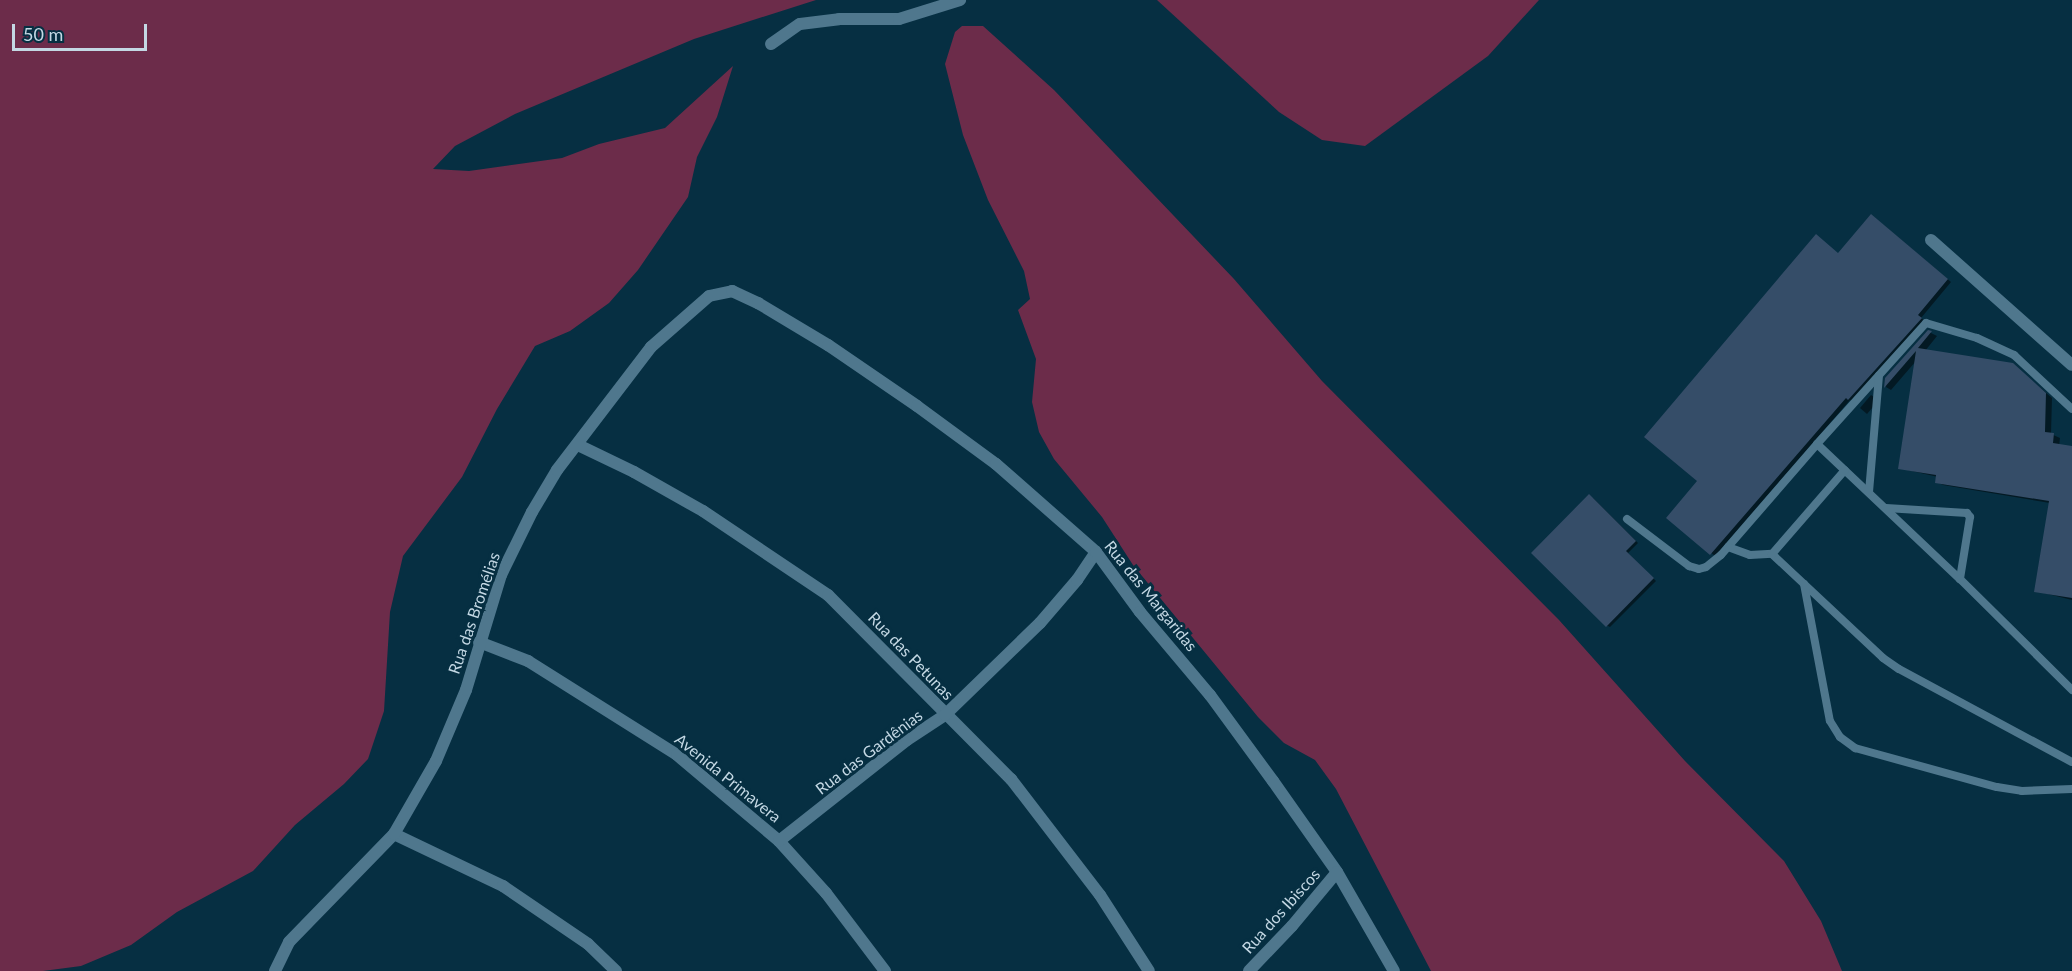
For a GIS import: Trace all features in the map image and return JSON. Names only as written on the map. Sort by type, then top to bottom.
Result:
[{"type":"street","points":[[771,45],[800,24],[839,19],[899,19],[960,0]]},
{"type":"street","points":[[1931,240],[2072,365]]},
{"type":"street","name":"Rua das Bromélias","points":[[275,971],[289,942],[394,834],[436,761],[466,690],[501,575],[532,512],[557,470],[651,347],[709,296],[732,291]]},
{"type":"street","name":"Rua das Margaridas","points":[[732,291],[758,303],[828,345],[918,406],[996,464],[1096,552],[1140,612],[1210,695],[1337,872],[1394,971]]},
{"type":"street","name":"Rua das Petunas","points":[[578,444],[703,511],[828,596],[1011,779],[1100,895],[1149,971]]},
{"type":"street","name":"Rua das Gardênias","points":[[780,841],[907,740],[945,715],[1040,623],[1077,580],[1096,552]]},
{"type":"street","name":"Avenida Primavera","points":[[479,642],[528,661],[668,748],[780,841],[833,902],[885,971]]},
{"type":"street","points":[[394,834],[503,886],[588,944],[616,971]]},
{"type":"street","name":"Rua dos Ibiscos","points":[[1249,971],[1292,926],[1337,872]]},
{"type":"lane","points":[[1627,519],[1689,566],[1699,569],[1714,562],[1924,324],[1931,323],[1977,338],[2014,354],[2072,409]]},
{"type":"lane","points":[[1869,492],[1879,375]]},
{"type":"lane","points":[[1817,444],[1960,579],[2072,690]]},
{"type":"lane","points":[[1772,554],[1845,470]]},
{"type":"lane","points":[[1886,508],[1967,513],[1970,517],[1960,579]]},
{"type":"lane","points":[[1728,547],[1750,555],[1772,554],[1883,657],[1899,669],[2072,762]]},
{"type":"lane","points":[[1804,584],[1830,721],[1840,736],[1855,748],[1997,787],[2022,791],[2072,789]]},
{"type":"lane","points":[[2060,678],[2072,680]]},
{"type":"shaded area","points":[[0,0],[816,0],[694,39],[515,114],[455,146],[433,169],[469,171],[562,158],[599,144],[665,128],[733,66],[717,117],[697,157],[688,197],[638,270],[609,303],[570,331],[535,346],[497,409],[462,477],[403,556],[390,612],[384,711],[368,759],[344,784],[295,825],[253,871],[177,912],[131,945],[81,966],[43,971],[0,971]]},
{"type":"shaded area","points":[[1157,0],[1539,0],[1488,56],[1365,146],[1322,140],[1279,112]]},
{"type":"shaded area","points":[[962,26],[983,26],[1054,90],[1234,279],[1322,381],[1559,620],[1685,761],[1784,861],[1821,921],[1842,971],[1431,971],[1336,789],[1315,760],[1284,743],[1258,717],[1133,565],[1102,517],[1054,459],[1039,432],[1032,402],[1036,359],[1018,310],[1030,299],[1024,271],[988,200],[963,135],[945,64],[955,32]]},
{"type":"building","points":[[1871,214],[1948,279],[1918,315],[1922,318],[1848,400],[1846,398],[1710,555],[1666,518],[1697,481],[1644,437],[1816,234],[1838,253]]},
{"type":"building","points":[[1928,330],[1932,331],[1918,348],[2013,363],[2046,393],[2045,432],[2054,433],[2053,443],[2072,446],[2072,598],[2034,592],[2049,501],[1935,483],[1936,475],[1898,469],[1916,351],[1884,388],[1885,378]]},
{"type":"building","points":[[1589,494],[1636,541],[1626,551],[1654,578],[1606,627],[1531,553]]}]
